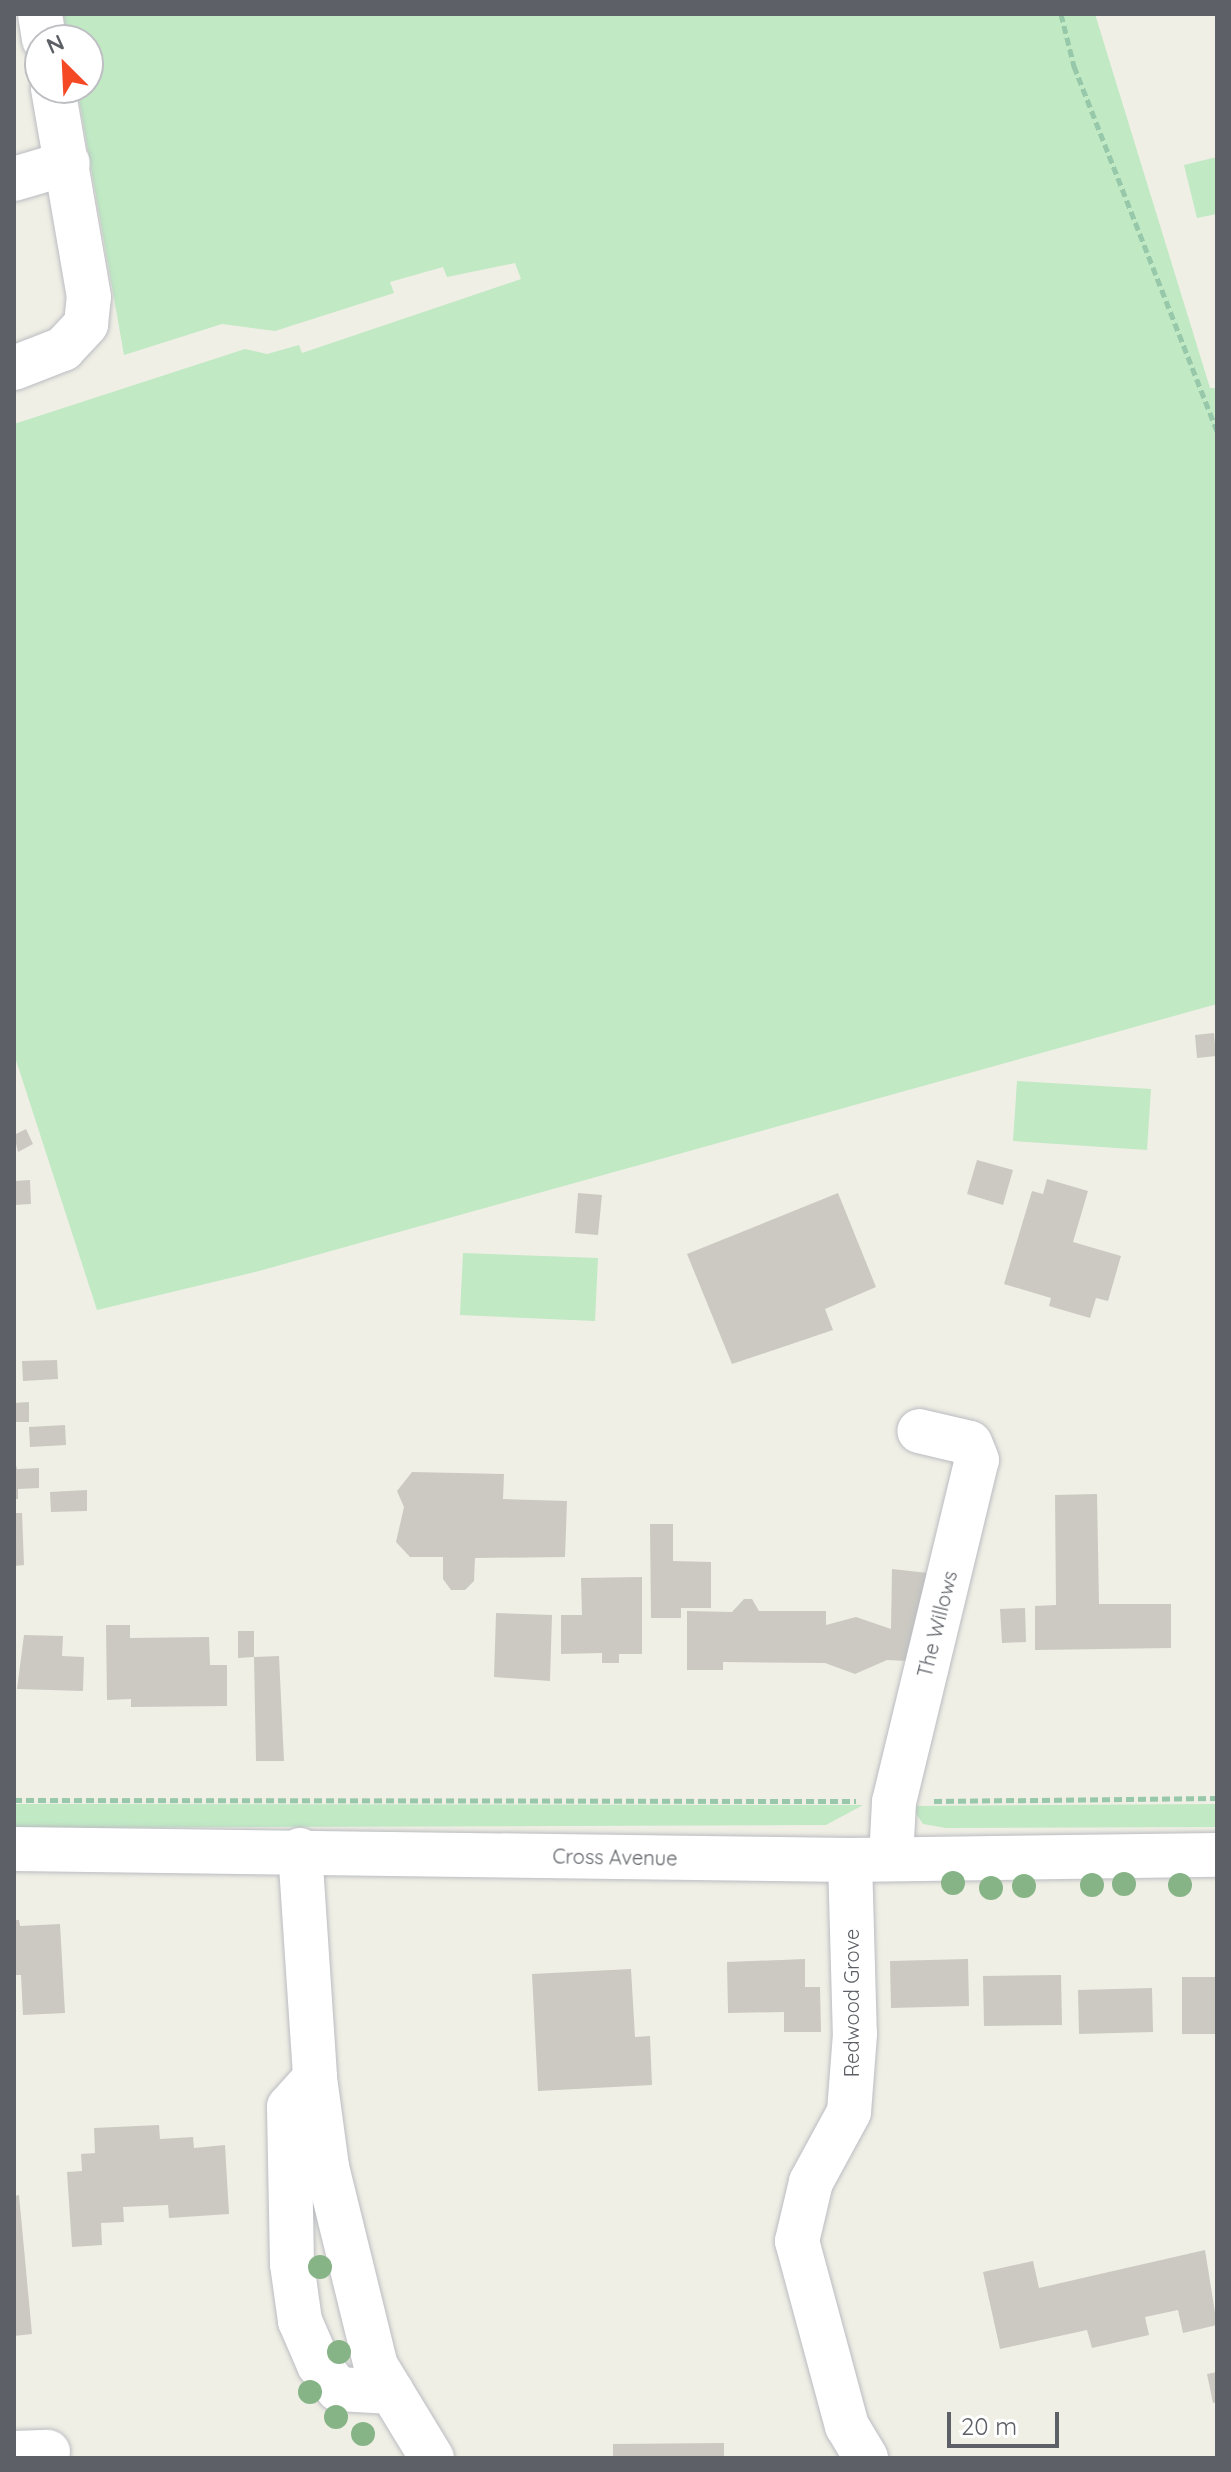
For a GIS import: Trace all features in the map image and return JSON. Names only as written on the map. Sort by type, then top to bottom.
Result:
[{"type":"street","points":[[14,368],[63,349],[86,324],[89,297],[56,104]]},
{"type":"street","points":[[14,179],[68,163]]},
{"type":"street","name":"The Willows","points":[[870,1859],[894,1802],[977,1460],[970,1443],[919,1431]]},
{"type":"street","name":"Cross Avenue","points":[[14,1849],[870,1859],[1217,1855]]},
{"type":"street","points":[[300,1850],[315,2078],[327,2167],[358,2304],[376,2366],[432,2458]]},
{"type":"street","name":"Redwood Grove","points":[[866,2458],[847,2426],[797,2241],[811,2182],[849,2112],[870,1859]]},
{"type":"street","points":[[315,2078],[289,2107],[292,2264],[300,2321],[319,2365],[338,2389],[392,2392]]},
{"type":"path","points":[[1061,14],[1074,66],[1217,431]]},
{"type":"path","points":[[14,1800],[894,1802],[1217,1798]]},
{"type":"green space","points":[[63,14],[1095,14],[1210,388],[1217,388],[1217,1004],[259,1271],[97,1310],[14,1054],[14,424],[245,349],[267,354],[299,345],[302,353],[521,279],[515,263],[447,277],[443,267],[390,282],[394,293],[275,331],[222,324],[124,355],[80,104],[104,104],[104,24],[65,24]]},
{"type":"green space","points":[[1217,157],[1217,214],[1197,218],[1184,165]]},
{"type":"green space","points":[[1017,1081],[1151,1089],[1147,1150],[1013,1141]]},
{"type":"green space","points":[[463,1253],[598,1258],[595,1321],[460,1315]]},
{"type":"green space","points":[[14,1804],[863,1805],[826,1825],[14,1828]]},
{"type":"green space","points":[[1217,1804],[1217,1827],[946,1828],[923,1824],[911,1806]]},
{"type":"building","points":[[1214,1033],[1216,1056],[1197,1058],[1195,1035]]},
{"type":"building","points":[[26,1129],[33,1144],[18,1152],[14,1135]]},
{"type":"building","points":[[977,1160],[1013,1170],[1003,1205],[967,1194]]},
{"type":"building","points":[[1047,1179],[1088,1191],[1073,1242],[1121,1256],[1108,1301],[1096,1298],[1090,1318],[1049,1306],[1051,1298],[1004,1284],[1032,1191],[1043,1194]]},
{"type":"building","points":[[30,1180],[31,1204],[14,1205],[14,1181]]},
{"type":"building","points":[[578,1193],[602,1195],[598,1235],[575,1233]]},
{"type":"building","points":[[838,1193],[876,1287],[825,1309],[833,1330],[732,1364],[687,1254]]},
{"type":"building","points":[[57,1360],[58,1379],[23,1381],[22,1361]]},
{"type":"building","points":[[29,1402],[29,1422],[14,1422],[14,1403]]},
{"type":"building","points":[[65,1425],[66,1445],[30,1447],[29,1427]]},
{"type":"building","points":[[14,1457],[17,1469],[39,1468],[39,1488],[18,1489],[18,1499],[14,1499]]},
{"type":"building","points":[[412,1472],[504,1474],[503,1499],[567,1501],[565,1557],[475,1558],[474,1581],[465,1590],[451,1590],[443,1579],[443,1557],[410,1557],[396,1542],[404,1507],[397,1491]]},
{"type":"building","points":[[87,1490],[87,1511],[51,1512],[50,1492]]},
{"type":"building","points":[[1097,1494],[1099,1604],[1171,1604],[1171,1648],[1035,1650],[1035,1606],[1056,1605],[1055,1495]]},
{"type":"building","points":[[14,1513],[22,1513],[24,1565],[14,1566]]},
{"type":"building","points":[[650,1524],[673,1524],[673,1561],[711,1562],[711,1608],[681,1608],[681,1618],[651,1618]]},
{"type":"building","points":[[892,1569],[928,1573],[907,1661],[887,1660],[855,1674],[825,1663],[723,1662],[723,1670],[687,1670],[687,1611],[732,1612],[744,1599],[752,1599],[759,1611],[826,1611],[826,1625],[856,1617],[891,1629]]},
{"type":"building","points":[[642,1577],[642,1654],[619,1654],[619,1663],[602,1663],[602,1653],[561,1654],[561,1615],[582,1615],[581,1578]]},
{"type":"building","points":[[1025,1608],[1026,1642],[1002,1643],[1000,1609]]},
{"type":"building","points":[[496,1613],[552,1615],[550,1681],[494,1677]]},
{"type":"building","points":[[106,1625],[130,1625],[130,1638],[209,1637],[210,1665],[227,1665],[227,1706],[131,1707],[131,1699],[107,1700]]},
{"type":"building","points":[[238,1631],[254,1631],[254,1657],[238,1658]]},
{"type":"building","points":[[24,1635],[63,1636],[62,1656],[84,1657],[83,1691],[17,1689]]},
{"type":"building","points":[[279,1656],[284,1761],[256,1761],[254,1657]]},
{"type":"building","points":[[14,1920],[19,1920],[20,1926],[60,1924],[65,2013],[23,2015],[21,1975],[14,1975]]},
{"type":"building","points":[[805,1959],[805,1987],[820,1987],[821,2032],[784,2032],[784,2012],[728,2013],[727,1962]]},
{"type":"building","points":[[968,1959],[969,2006],[891,2008],[890,1961]]},
{"type":"building","points":[[631,1969],[635,2037],[650,2036],[652,2085],[538,2091],[532,1974]]},
{"type":"building","points":[[1061,1975],[1062,2025],[984,2026],[983,1976]]},
{"type":"building","points":[[1182,1977],[1217,1977],[1217,2034],[1182,2034]]},
{"type":"building","points":[[1152,1988],[1153,2032],[1079,2034],[1078,1990]]},
{"type":"building","points":[[159,2125],[160,2139],[193,2137],[194,2148],[225,2145],[229,2214],[169,2218],[168,2205],[123,2207],[124,2222],[101,2223],[102,2245],[72,2247],[67,2172],[82,2171],[81,2154],[95,2153],[94,2128]]},
{"type":"building","points":[[19,2195],[32,2334],[14,2336],[14,2196]]},
{"type":"building","points":[[1205,2250],[1217,2325],[1183,2333],[1178,2310],[1145,2317],[1149,2335],[1092,2348],[1087,2330],[1000,2349],[983,2272],[1033,2261],[1039,2288]]},
{"type":"building","points":[[1217,2372],[1217,2402],[1213,2403],[1207,2374]]},
{"type":"building","points":[[724,2443],[724,2458],[613,2458],[613,2444]]}]
